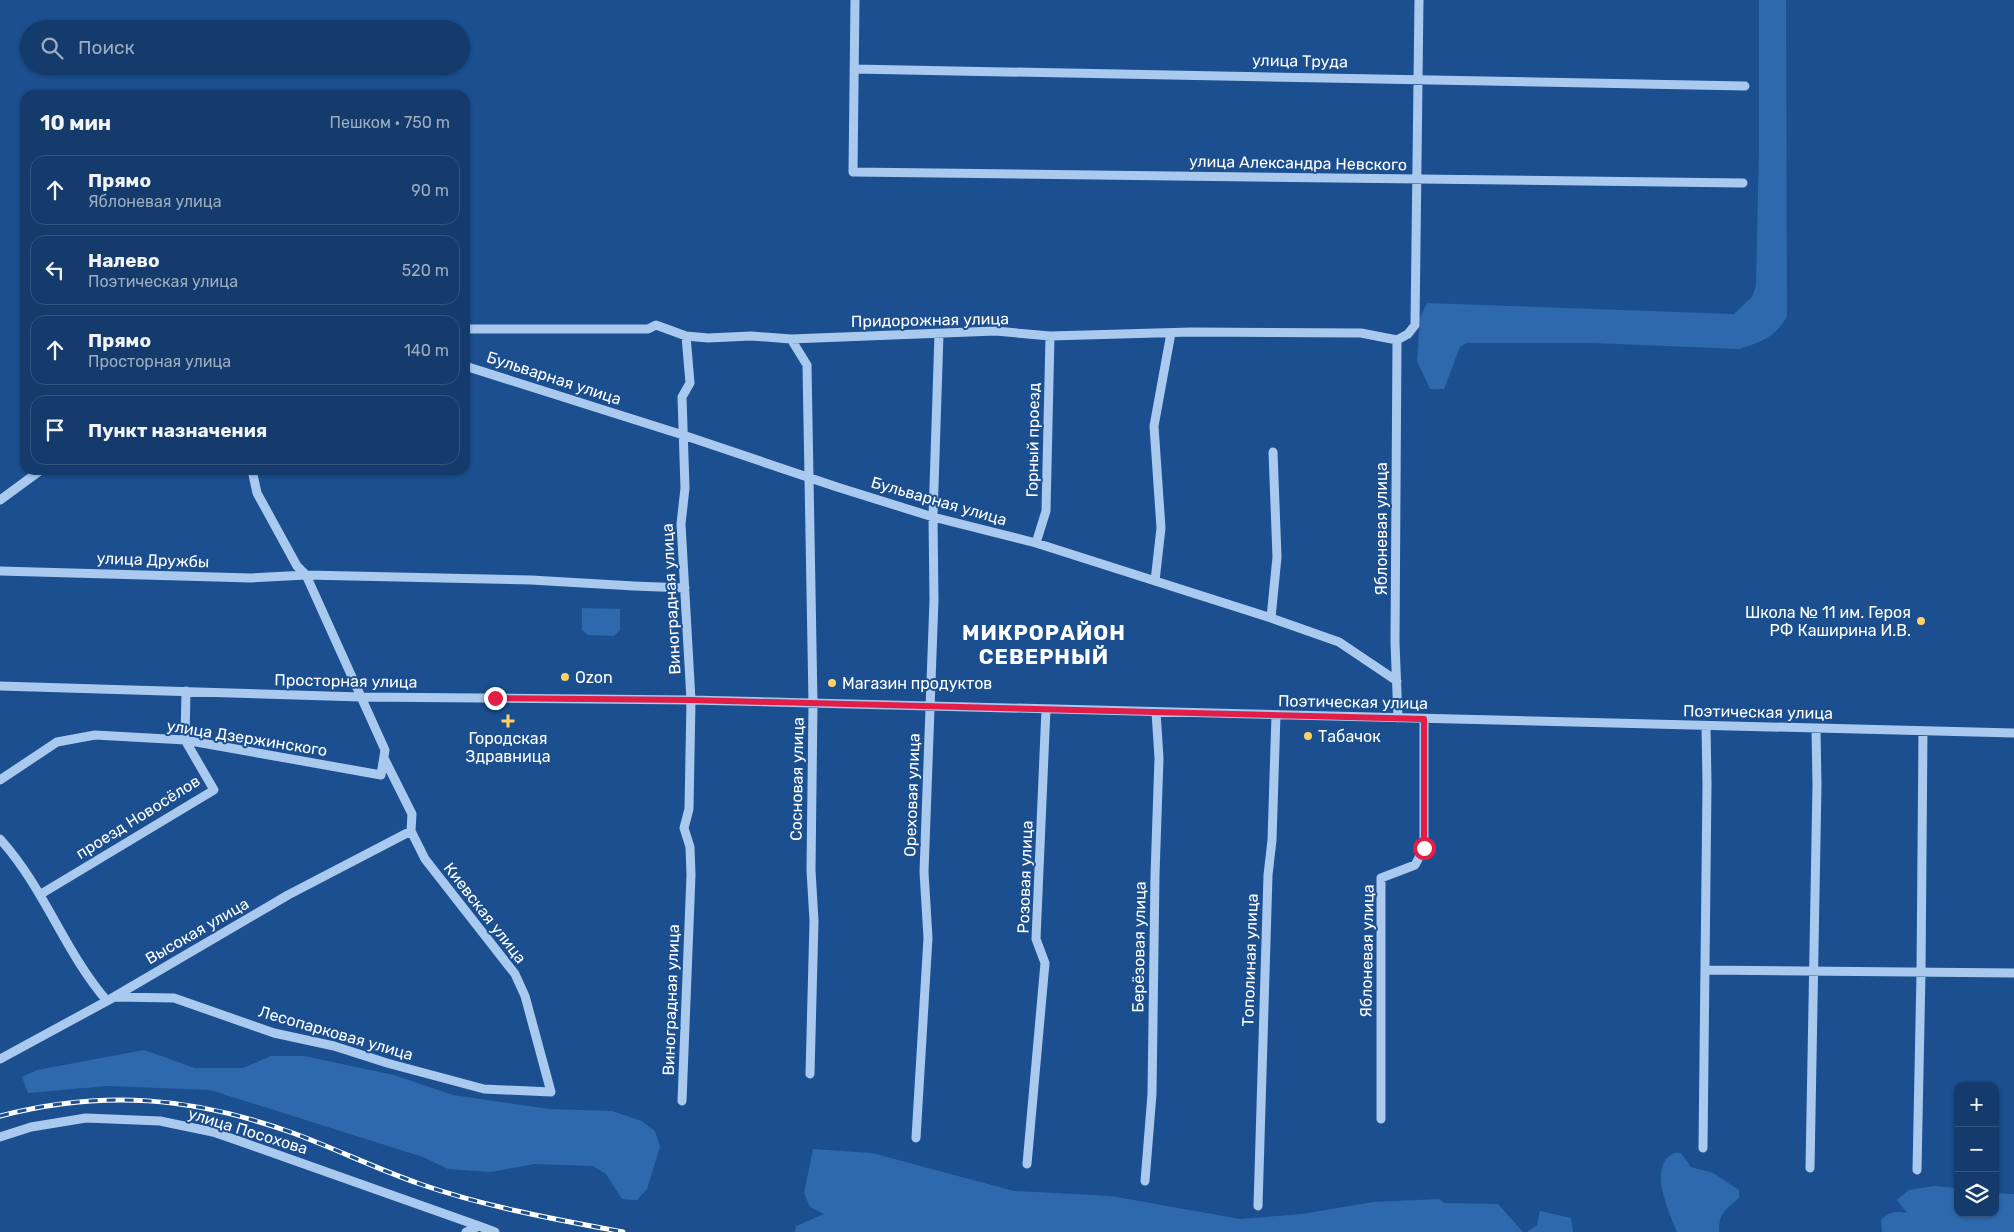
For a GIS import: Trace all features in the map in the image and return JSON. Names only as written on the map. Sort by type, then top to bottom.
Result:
[{"type":"street","points":[[854,69],[855,0]]},
{"type":"street","points":[[1397,340],[1408,334],[1415,325],[1419,0]]},
{"type":"street","name":"улица Труда","points":[[854,69],[1418,78],[1745,86]]},
{"type":"street","name":"улица Александра Невского","points":[[854,69],[853,172],[1743,183]]},
{"type":"street","name":"Придорожная улица","points":[[470,329],[624,330],[648,328],[656,325],[686,336],[708,338],[751,336],[791,339],[995,331],[1050,336],[1171,333],[1361,333],[1397,340]]},
{"type":"street","points":[[1155,581],[1161,528],[1154,426],[1171,333]]},
{"type":"street","name":"Ореховая улица","points":[[916,1138],[928,938],[924,872],[934,600],[933,517],[939,334]]},
{"type":"street","name":"Виноградная улица","points":[[682,1101],[692,875],[690,847],[684,828],[689,809],[691,700],[681,524],[685,488],[682,397],[690,383],[686,336]]},
{"type":"street","name":"Горный проезд","points":[[1036,543],[1046,511],[1050,336]]},
{"type":"street","name":"Сосновая улица","points":[[791,339],[807,365],[814,703],[811,870],[814,921],[810,1074]]},
{"type":"street","name":"Яблоневая улица","points":[[1397,340],[1395,633],[1398,718]]},
{"type":"street","name":"Бульварная улица","points":[[470,368],[933,517],[1036,543],[1271,618],[1339,642],[1397,681]]},
{"type":"street","points":[[1271,618],[1277,557],[1273,452]]},
{"type":"street","points":[[0,500],[34,475]]},
{"type":"street","points":[[253,475],[257,493],[297,566],[306,575],[385,750],[384,758]]},
{"type":"street","name":"улица Дружбы","points":[[0,571],[251,578],[306,575],[531,580],[684,588]]},
{"type":"street","name":"Просторная улица","points":[[0,686],[361,697],[691,700]]},
{"type":"street","points":[[185,740],[186,691]]},
{"type":"street","name":"Поэтическая улица","points":[[691,700],[2014,734]]},
{"type":"street","name":"Розовая улица","points":[[1027,1164],[1045,963],[1036,939],[1046,709]]},
{"type":"street","name":"Берёзовая улица","points":[[1145,1181],[1152,1084],[1159,758],[1156,712]]},
{"type":"street","name":"Тополиная улица","points":[[1258,1206],[1268,875],[1272,840],[1276,715]]},
{"type":"street","name":"Яблоневая улица","points":[[1380,1119],[1381,878],[1415,865],[1424,848],[1424,719]]},
{"type":"street","points":[[1703,1148],[1706,726]]},
{"type":"street","points":[[1810,1168],[1812,972],[1817,785],[1816,728]]},
{"type":"street","points":[[1917,1170],[1923,731]]},
{"type":"street","name":"улица Дзержинского","points":[[0,780],[57,742],[95,735],[185,740],[381,775],[384,758]]},
{"type":"street","name":"проезд Новосёлов","points":[[41,894],[214,790],[185,740]]},
{"type":"street","name":"Киевская улица","points":[[384,758],[412,814],[411,831],[425,859],[515,974],[525,996],[551,1092]]},
{"type":"street","name":"Высокая улица","points":[[0,1059],[111,999],[288,895],[411,831]]},
{"type":"street","points":[[0,840],[41,894],[83,972],[111,999]]},
{"type":"street","points":[[1705,970],[2014,973]]},
{"type":"street","name":"Лесопарковая улица","points":[[111,999],[174,998],[274,1033],[334,1046],[387,1063],[484,1089],[551,1092]]},
{"type":"street","name":"улица Посохова","points":[[0,1137],[31,1127],[86,1118],[160,1121],[213,1132],[235,1139],[495,1232]]},
{"type":"street","points":[[466,1232],[479,1226]]},
{"type":"shaded area","points":[[1759,0],[1786,0],[1787,316],[1778,329],[1767,338],[1739,349],[1593,343],[1466,343],[1460,347],[1444,389],[1430,389],[1417,361],[1420,318],[1427,303],[1734,314],[1752,297],[1756,285],[1759,145]]},
{"type":"shaded area","points":[[582,608],[620,609],[620,630],[614,636],[588,635],[582,630]]},
{"type":"shaded area","points":[[144,1050],[195,1068],[243,1068],[271,1056],[304,1056],[394,1075],[453,1095],[549,1109],[612,1111],[642,1121],[655,1131],[660,1147],[647,1189],[637,1200],[622,1199],[606,1174],[593,1166],[534,1164],[491,1172],[448,1169],[423,1157],[210,1090],[107,1086],[28,1093],[22,1077],[37,1070]]},
{"type":"shaded area","points":[[813,1149],[872,1153],[1014,1191],[1111,1196],[1240,1219],[1302,1214],[1373,1202],[1439,1199],[1444,1203],[1498,1204],[1523,1232],[795,1232],[796,1226],[824,1214],[810,1207],[804,1193]]},
{"type":"shaded area","points":[[1674,1153],[1681,1153],[1691,1167],[1713,1173],[1739,1190],[1739,1198],[1727,1209],[1720,1220],[1719,1232],[1677,1232],[1665,1202],[1661,1178],[1662,1168],[1666,1159]]},
{"type":"shaded area","points":[[1934,1186],[1954,1188],[1954,1217],[1999,1217],[1999,1193],[2014,1194],[2014,1232],[1882,1232],[1881,1220],[1884,1217],[1893,1212],[1907,1213],[1897,1200],[1909,1190]]},
{"type":"shaded area","points":[[1540,1211],[1571,1218],[1573,1232],[1527,1232],[1537,1225]]},
{"type":"railway","points":[[0,1116],[76,1102],[112,1100],[148,1101],[220,1111],[293,1133],[404,1178],[445,1192],[520,1212],[623,1232]]},
{"type":"place","name":"Школа № 11 им. Героя РФ Каширина И.В.","points":[[1921,621]]},
{"type":"place","name":"Ozon","points":[[565,677]]},
{"type":"place","name":"Магазин продуктов","points":[[832,683]]},
{"type":"place","name":"Городская Здравница","points":[[508,721]]},
{"type":"place","name":"Табачок","points":[[1308,736]]},
{"type":"district","name":"МИКРОРАЙОН СЕВЕРНЫЙ","points":[[1044,644]]},
{"type":"route","points":[[495,698],[691,700],[1424,719],[1424,848]]}]
